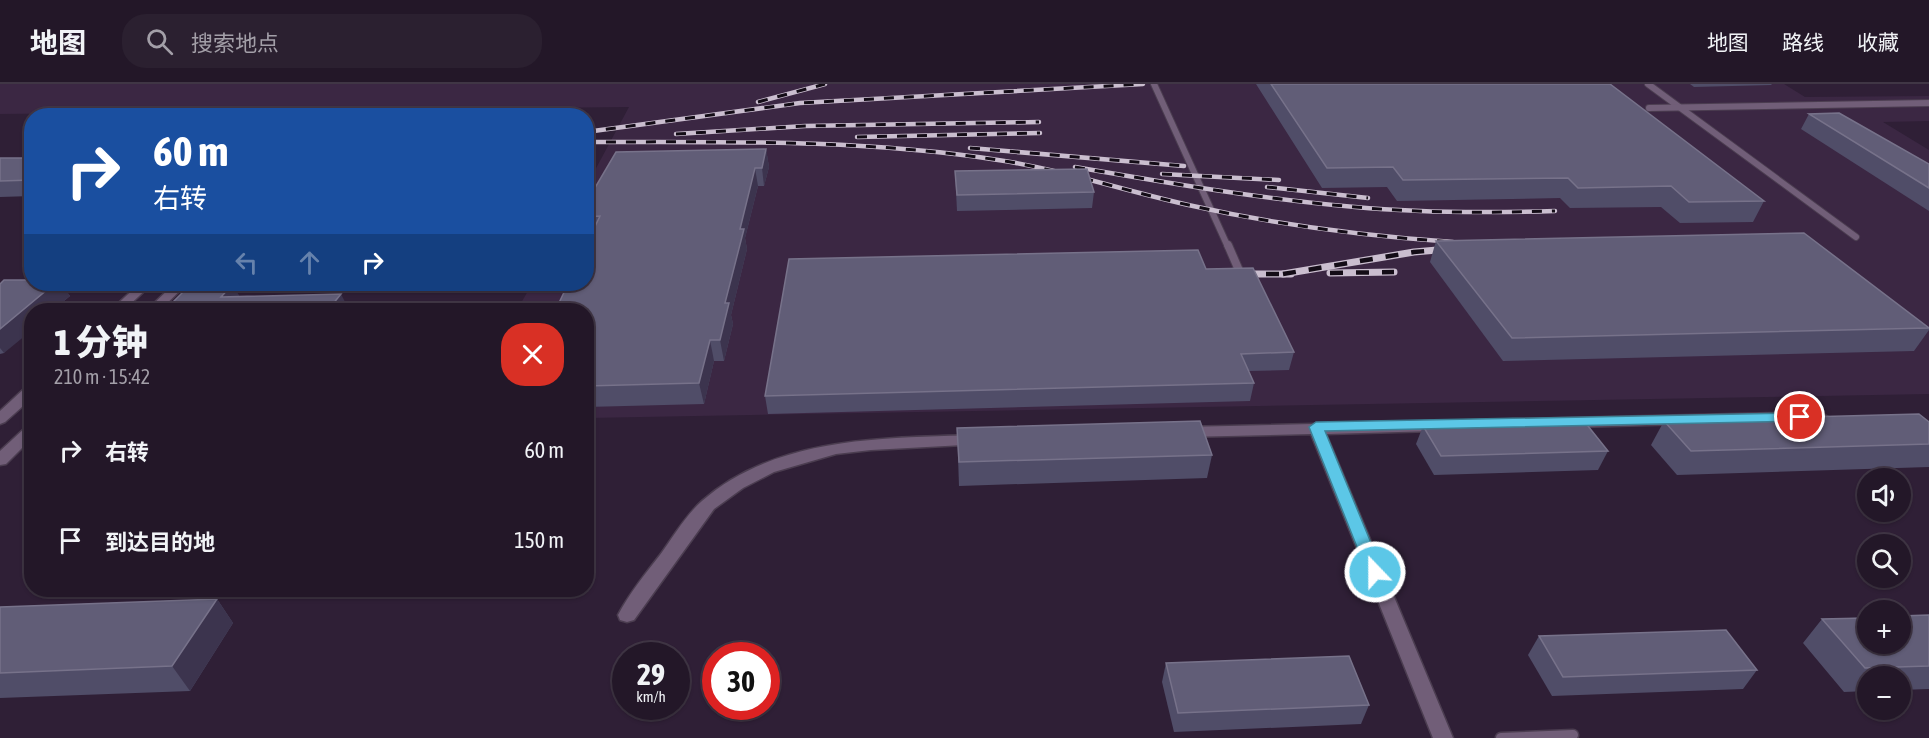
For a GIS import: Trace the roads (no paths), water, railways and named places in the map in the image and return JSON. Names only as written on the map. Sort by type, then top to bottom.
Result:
[{"type":"street","points":[[125,303],[138,291]]},
{"type":"street","points":[[161,303],[173,291]]},
{"type":"street","points":[[0,419],[24,402]]},
{"type":"street","points":[[1164,432],[1833,417]]},
{"type":"street","points":[[1316,427],[1443,738]]},
{"type":"street","points":[[0,460],[24,437]]},
{"type":"street","points":[[627,615],[663,562],[708,506],[761,470],[816,452],[883,443],[988,439]]},
{"type":"lane","points":[[1154,84],[1238,268]]},
{"type":"lane","points":[[1647,84],[1856,237]]},
{"type":"lane","points":[[1649,108],[1929,104]]},
{"type":"lane","points":[[1501,738],[1574,735]]},
{"type":"railway","points":[[758,102],[825,84]]},
{"type":"railway","points":[[594,131],[800,103],[1143,84]]},
{"type":"railway","points":[[676,134],[805,126],[1039,122]]},
{"type":"railway","points":[[857,137],[1040,133]]},
{"type":"railway","points":[[594,142],[792,143],[947,153],[1047,169],[1169,200],[1257,219],[1387,237],[1453,242]]},
{"type":"railway","points":[[970,148],[1184,166]]},
{"type":"railway","points":[[1075,167],[1180,185],[1320,204],[1455,212],[1555,211]]},
{"type":"railway","points":[[1162,174],[1279,180]]},
{"type":"railway","points":[[1267,187],[1368,198]]},
{"type":"railway","points":[[1283,274],[1414,252],[1449,249]]},
{"type":"railway","points":[[1330,273],[1394,272]]},
{"type":"railway","points":[[1240,274],[1283,274]]},
{"type":"railway","points":[[1283,274],[1291,274]]}]
